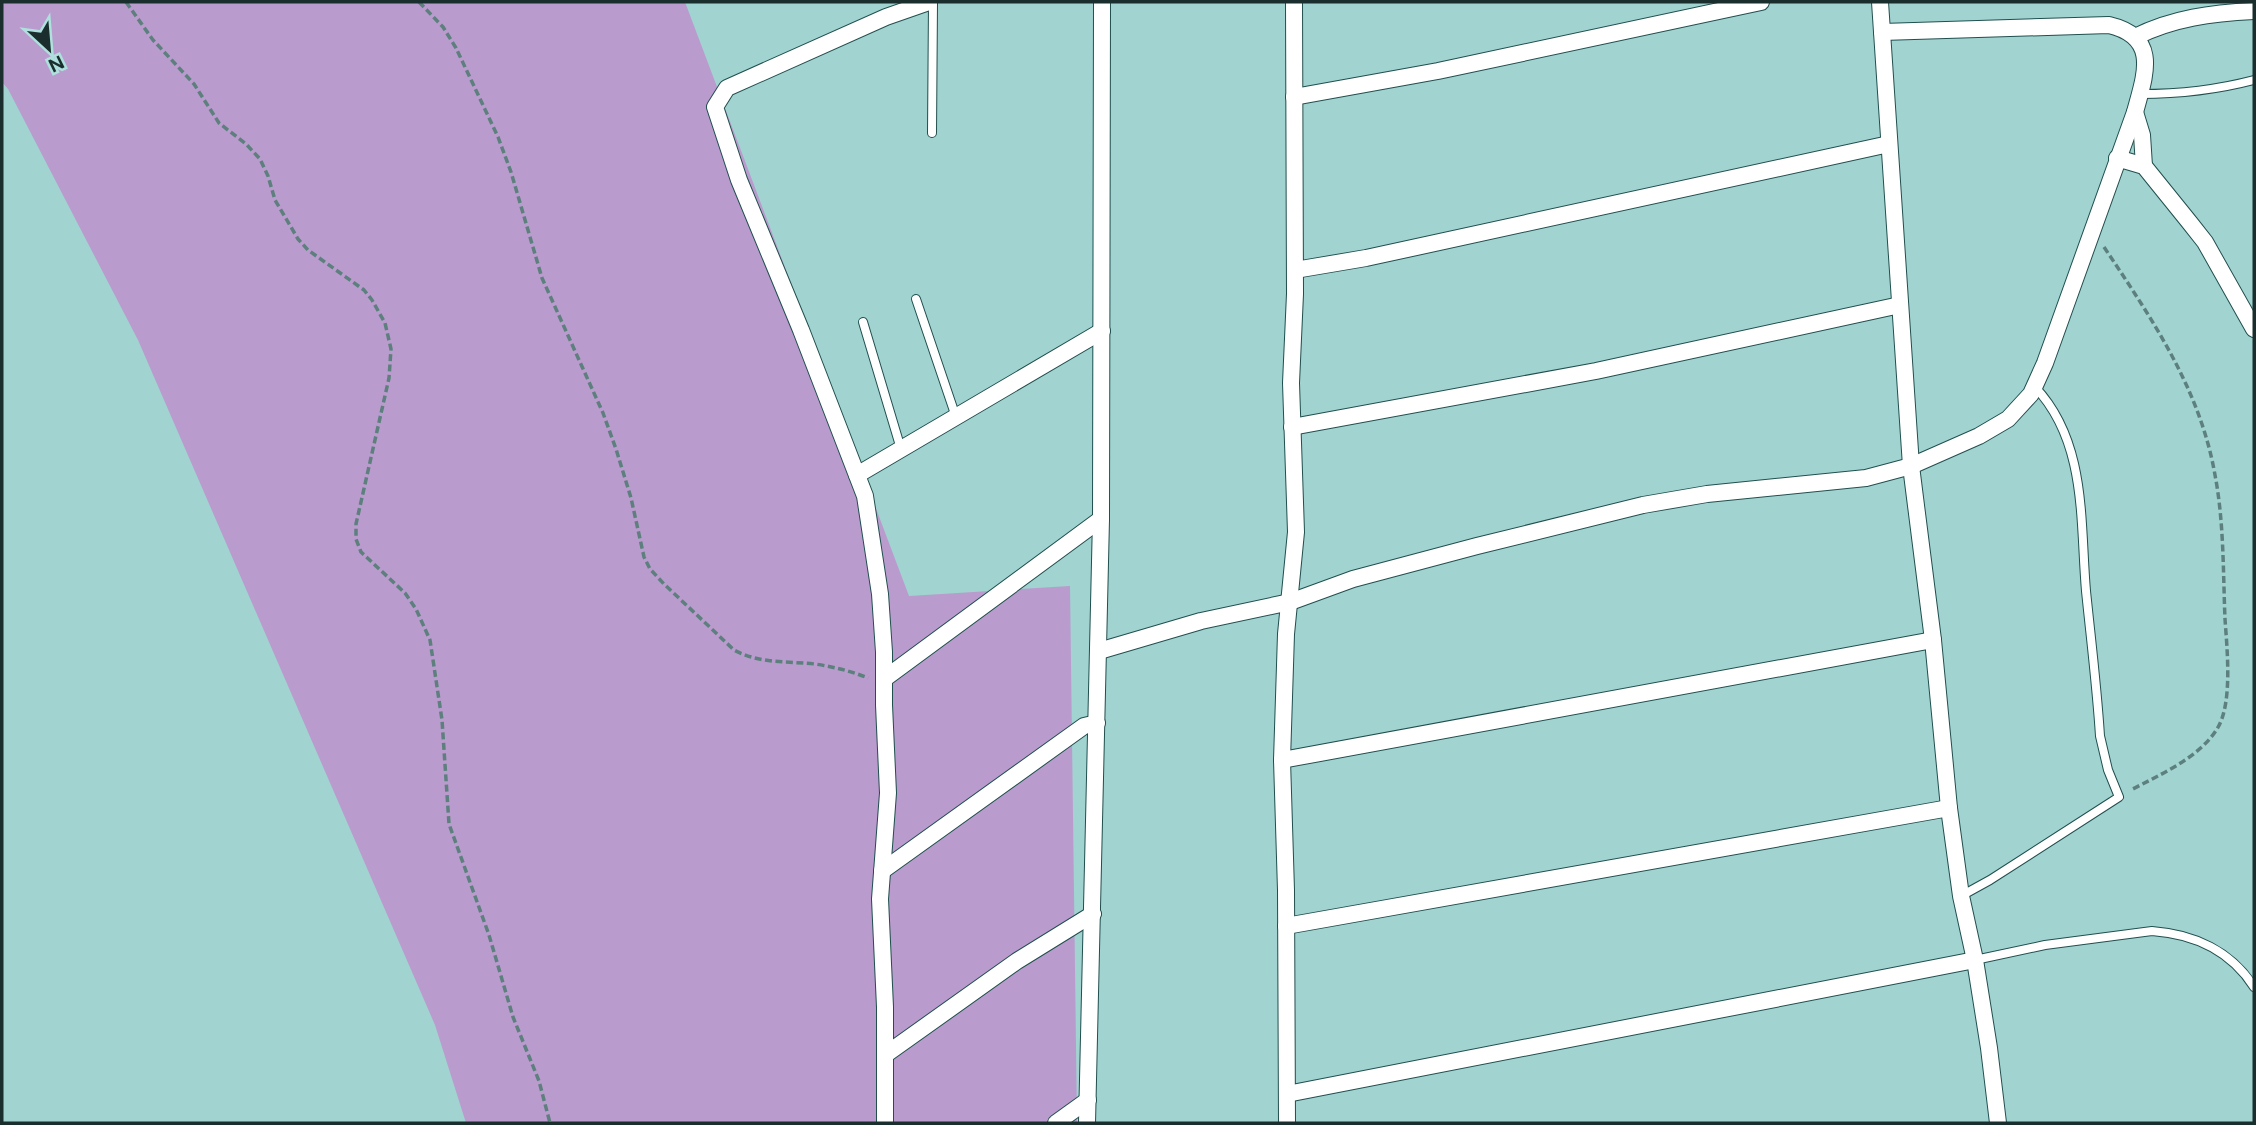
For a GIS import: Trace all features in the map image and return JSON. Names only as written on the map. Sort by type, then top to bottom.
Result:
[{"type":"street","points":[[885,1123],[880,899],[888,793],[884,652],[880,594],[865,496],[739,180],[715,107],[727,88],[886,17],[931,2]]},
{"type":"street","points":[[1087,1123],[1101,519],[1102,2]]},
{"type":"street","points":[[1287,1123],[1282,760],[1286,634],[1294,559],[1296,499],[1292,427],[1295,270],[1294,2]]},
{"type":"street","points":[[1294,97],[1438,71],[1761,2]]},
{"type":"street","points":[[1880,2],[1911,466],[1933,640],[1949,808],[1961,896],[1975,960],[1998,1123]]},
{"type":"street","points":[[2135,37],[2159,26],[2192,17],[2254,10]]},
{"type":"street","points":[[1099,651],[1201,621],[1290,603],[1366,576],[1643,505],[1707,494],[1866,478],[1911,466],[1994,429],[2020,408],[2035,387],[2094,231],[2135,111],[2147,69],[2144,51],[2135,37],[2109,25],[1882,32]]},
{"type":"street","points":[[2135,111],[2142,135],[2144,166]]},
{"type":"street","points":[[1295,270],[1366,258],[1889,144]]},
{"type":"street","points":[[2117,158],[2144,166],[2205,242],[2254,329]]},
{"type":"street","points":[[1292,427],[1596,371],[1900,305]]},
{"type":"street","points":[[857,475],[1102,331]]},
{"type":"street","points":[[884,679],[1101,519]]},
{"type":"street","points":[[1282,760],[1933,640]]},
{"type":"street","points":[[882,871],[1084,726],[1097,723]]},
{"type":"street","points":[[1286,926],[1949,808]]},
{"type":"street","points":[[885,1055],[1017,961],[1093,914]]},
{"type":"street","points":[[1287,1094],[1975,960]]},
{"type":"street","points":[[1056,1123],[1088,1100]]},
{"type":"lane","points":[[931,2],[932,133]]},
{"type":"lane","points":[[2140,94],[2178,94],[2254,80]]},
{"type":"lane","points":[[916,299],[956,417]]},
{"type":"lane","points":[[863,322],[901,449]]},
{"type":"lane","points":[[1961,896],[2119,797],[2108,770],[2100,736],[2080,496],[2075,467],[2062,426],[2035,387]]},
{"type":"lane","points":[[1975,960],[2045,945],[2152,931],[2169,932],[2186,935],[2217,950],[2243,971],[2254,987]]},
{"type":"path","points":[[126,2],[153,40],[194,84],[219,123],[260,159],[275,200],[298,239],[308,250],[363,290],[373,300],[385,323],[389,335],[391,364],[356,524],[356,539],[366,557],[405,593],[416,608],[430,640],[442,720],[449,824],[489,935],[513,1017],[539,1081],[550,1123]]},
{"type":"path","points":[[419,2],[443,27],[456,48],[498,137],[542,278],[603,413],[616,449],[631,498],[640,544],[650,569],[734,650],[744,655],[762,660],[838,668],[872,679],[884,679]]},
{"type":"path","points":[[2094,231],[2174,356],[2199,415],[2213,465],[2220,506],[2226,642],[2225,705],[2219,727],[2203,746],[2168,770],[2119,797]]},
{"type":"shaded area","points":[[2,2],[685,2],[909,596],[1070,586],[1077,1123],[466,1123],[435,1025],[138,340],[2,82]]}]
